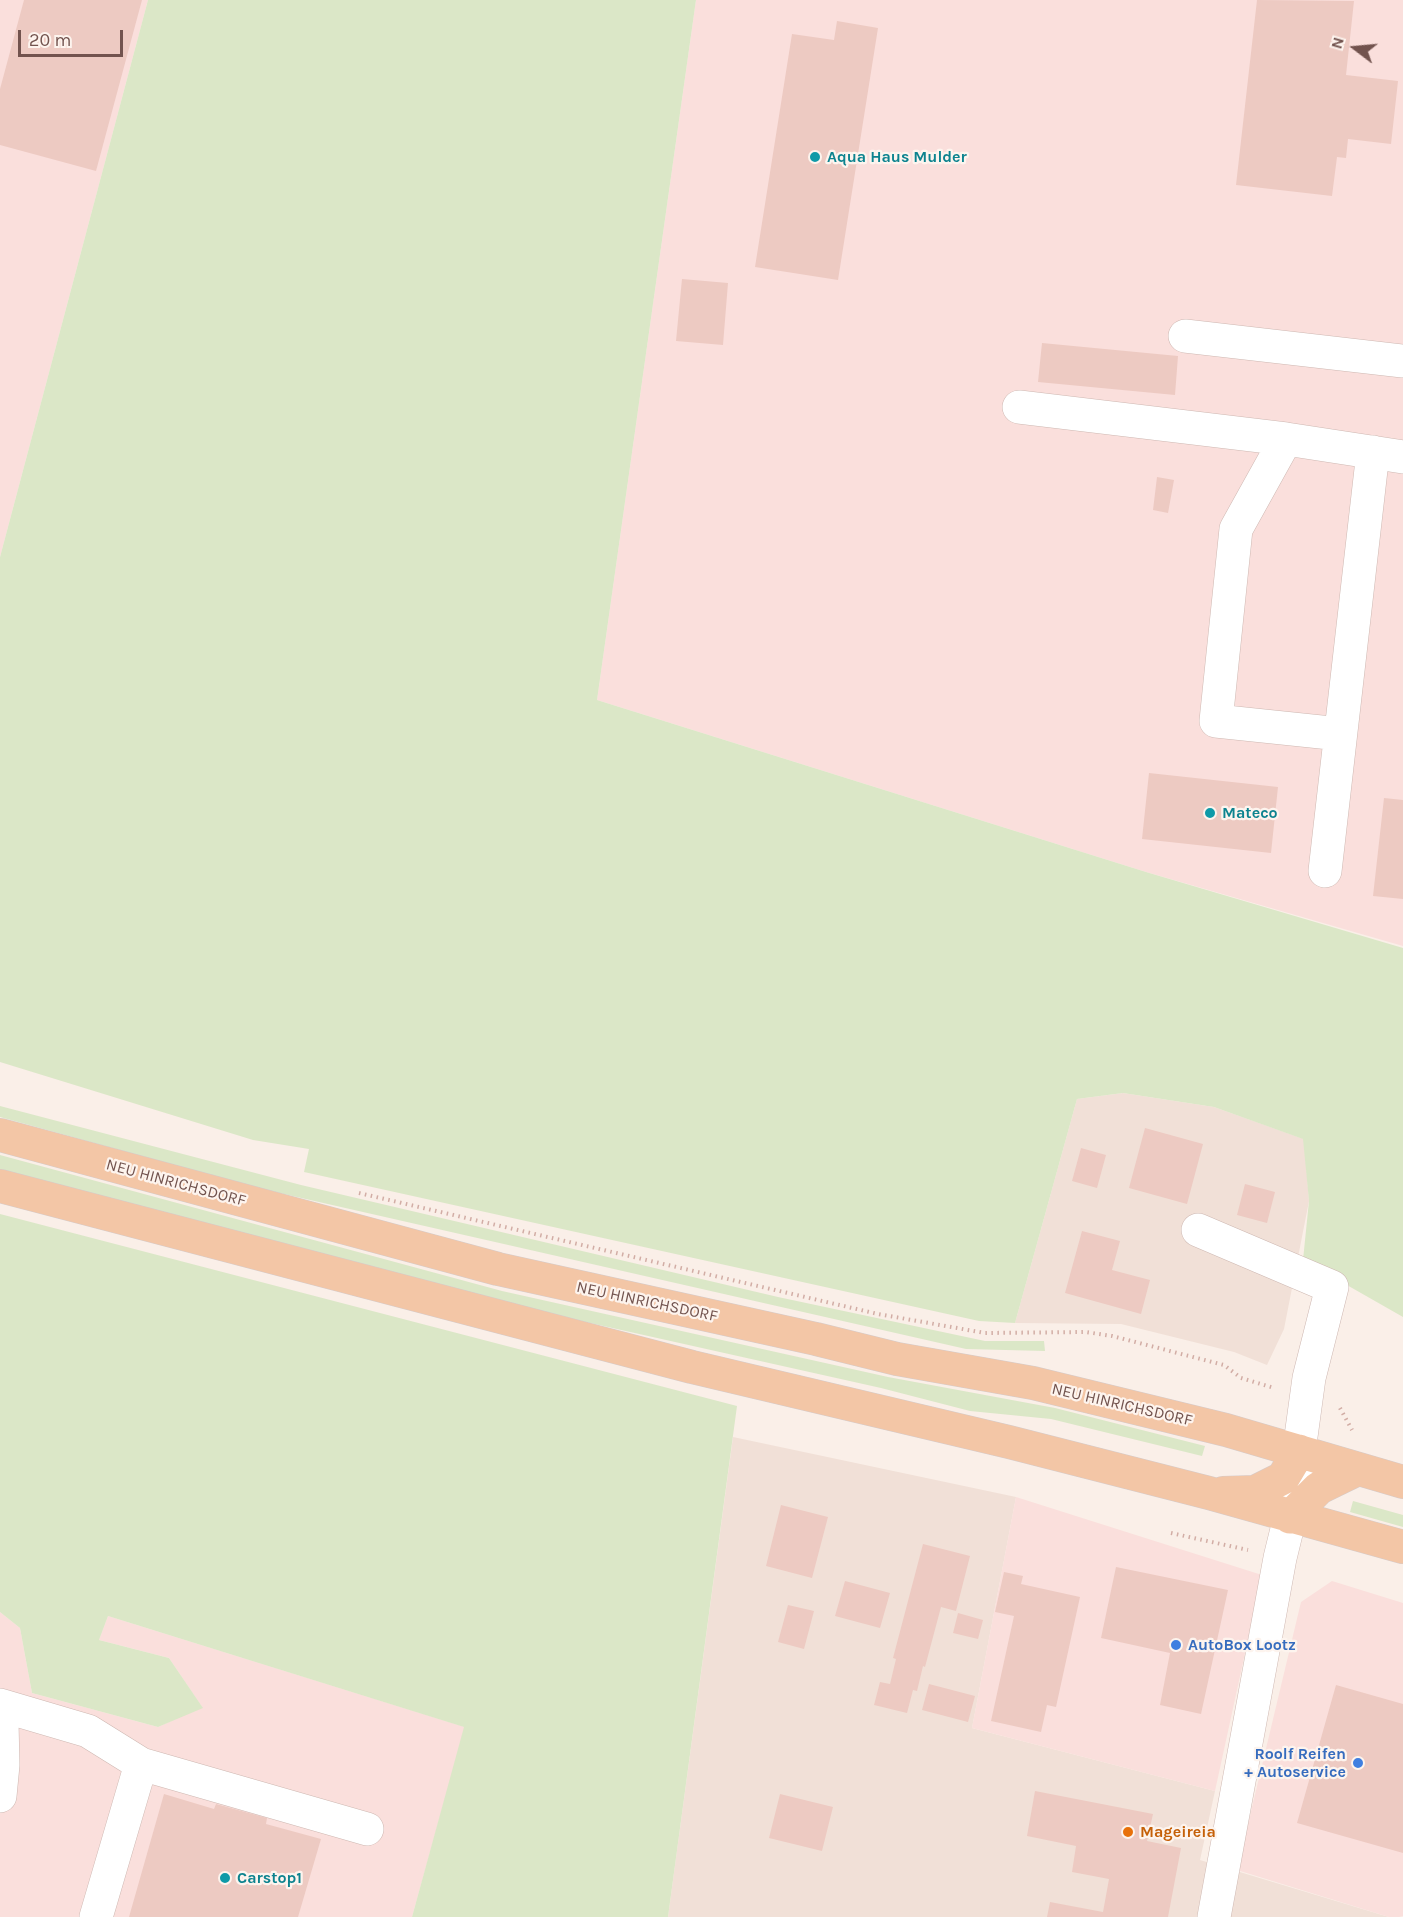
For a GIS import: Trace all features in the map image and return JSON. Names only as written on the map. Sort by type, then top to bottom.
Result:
[{"type":"main road","name":"NEU HINRICHSDORF","points":[[0,1135],[498,1269],[897,1359],[1033,1383],[1226,1430],[1403,1482]]},
{"type":"main road","points":[[0,1186],[692,1367],[1009,1442],[1209,1493],[1403,1547]]},
{"type":"main road","points":[[1209,1493],[1255,1492],[1283,1478],[1299,1451]]},
{"type":"main road","points":[[1290,1516],[1319,1488],[1358,1469]]},
{"type":"street","points":[[1185,336],[1403,361]]},
{"type":"street","points":[[1019,407],[1286,439],[1388,454],[1340,734],[1325,871]]},
{"type":"street","points":[[1286,439],[1236,530],[1215,721],[1340,734]]},
{"type":"street","points":[[1198,1230],[1332,1287],[1309,1378],[1290,1516],[1280,1558],[1214,1917]]},
{"type":"street","points":[[0,1705],[88,1731],[141,1764],[367,1829]]},
{"type":"street","points":[[0,1714],[3,1765],[0,1796]]},
{"type":"street","points":[[96,1917],[141,1764]]},
{"type":"path","points":[[348,1190],[878,1314],[985,1333],[1086,1332],[1112,1336],[1224,1365],[1241,1378],[1338,1405],[1354,1434]]},
{"type":"path","points":[[1171,1533],[1280,1558]]},
{"type":"shaded area","points":[[0,0],[148,0],[0,557]]},
{"type":"shaded area","points":[[696,0],[1403,0],[1403,946],[1146,872],[597,700]]},
{"type":"shaded area","points":[[1123,1093],[1214,1107],[1304,1139],[1309,1201],[1284,1329],[1267,1365],[1234,1352],[1121,1324],[1015,1323],[1077,1099]]},
{"type":"shaded area","points":[[733,1437],[1016,1497],[972,1728],[1215,1791],[1200,1860],[1389,1917],[668,1917]]},
{"type":"shaded area","points":[[1016,1497],[1262,1575],[1215,1791],[972,1728]]},
{"type":"shaded area","points":[[1332,1581],[1403,1603],[1403,1916],[1399,1917],[1389,1917],[1237,1870],[1301,1602]]},
{"type":"shaded area","points":[[0,1612],[20,1628],[32,1693],[158,1727],[202,1707],[169,1658],[99,1640],[108,1616],[465,1727],[412,1917],[0,1917]]},
{"type":"green space","points":[[148,0],[696,0],[597,700],[1146,872],[1403,948],[1403,1317],[1303,1260],[1309,1201],[1303,1139],[1214,1107],[1123,1093],[1077,1099],[1015,1323],[979,1321],[304,1172],[309,1149],[253,1140],[0,1062],[0,557]]},
{"type":"green space","points":[[0,1106],[301,1185],[778,1297],[985,1341],[1044,1341],[1045,1351],[966,1349],[253,1187],[0,1117]]},
{"type":"green space","points":[[0,1155],[502,1291],[888,1377],[1055,1408],[1205,1446],[1202,1456],[1051,1419],[970,1411],[881,1388],[496,1302],[0,1172]]},
{"type":"green space","points":[[0,1214],[737,1406],[668,1917],[412,1917],[464,1727],[108,1616],[99,1640],[169,1658],[203,1708],[158,1727],[32,1693],[20,1628],[0,1612]]},
{"type":"green space","points":[[1353,1501],[1403,1515],[1403,1527],[1350,1512]]},
{"type":"building","points":[[24,0],[142,0],[96,171],[0,145],[0,89]]},
{"type":"building","points":[[1257,0],[1354,1],[1346,75],[1398,81],[1391,144],[1348,139],[1346,158],[1337,157],[1332,196],[1236,185]]},
{"type":"building","name":"Aqua Haus Mulder","points":[[837,21],[878,28],[838,280],[755,267],[792,34],[834,40]]},
{"type":"building","points":[[682,279],[728,283],[723,345],[676,341]]},
{"type":"building","points":[[1042,343],[1178,356],[1175,395],[1038,382]]},
{"type":"building","points":[[1157,477],[1174,480],[1168,513],[1153,510]]},
{"type":"building","name":"Mateco","points":[[1149,773],[1278,787],[1271,853],[1142,839]]},
{"type":"building","points":[[1384,798],[1403,800],[1403,899],[1373,896]]},
{"type":"building","points":[[1145,1128],[1203,1144],[1187,1204],[1129,1188]]},
{"type":"building","points":[[1081,1148],[1106,1155],[1097,1188],[1072,1181]]},
{"type":"building","points":[[1245,1184],[1275,1192],[1267,1223],[1237,1215]]},
{"type":"building","points":[[1082,1231],[1120,1241],[1112,1270],[1150,1280],[1141,1314],[1065,1293]]},
{"type":"building","points":[[781,1505],[828,1517],[812,1578],[766,1566]]},
{"type":"building","points":[[923,1544],[970,1556],[956,1611],[941,1607],[925,1667],[923,1666],[917,1691],[913,1690],[907,1713],[874,1705],[880,1682],[890,1684],[896,1659],[893,1658]]},
{"type":"building","name":"AutoBox Lootz","points":[[1116,1567],[1228,1590],[1201,1714],[1160,1705],[1170,1653],[1101,1638]]},
{"type":"building","points":[[1004,1572],[1023,1576],[1021,1584],[1080,1597],[1056,1707],[1047,1705],[1041,1732],[991,1721],[1014,1616],[995,1612]]},
{"type":"building","points":[[845,1581],[890,1593],[880,1628],[835,1616]]},
{"type":"building","points":[[788,1605],[814,1611],[804,1649],[778,1642]]},
{"type":"building","points":[[958,1613],[983,1620],[978,1639],[953,1633]]},
{"type":"building","points":[[929,1684],[975,1696],[968,1722],[922,1710]]},
{"type":"building","name":"Roolf Reifen + Autoservice","points":[[1336,1685],[1403,1704],[1403,1853],[1297,1823]]},
{"type":"building","points":[[1035,1791],[1153,1814],[1147,1841],[1181,1848],[1168,1917],[1047,1917],[1050,1902],[1103,1912],[1109,1879],[1072,1872],[1076,1846],[1027,1836]]},
{"type":"building","name":"Carstop1","points":[[164,1794],[214,1809],[216,1804],[267,1818],[266,1824],[321,1839],[298,1917],[129,1917]]},
{"type":"building","points":[[780,1794],[833,1807],[822,1851],[769,1838]]},
{"type":"place","name":"Aqua Haus Mulder","points":[[815,157]]},
{"type":"place","name":"Mateco","points":[[1210,813]]},
{"type":"place","name":"AutoBox Lootz","points":[[1176,1645]]},
{"type":"place","name":"Roolf Reifen + Autoservice","points":[[1358,1763]]},
{"type":"place","name":"Mageireia","points":[[1128,1832]]},
{"type":"place","name":"Carstop1","points":[[225,1878]]}]
